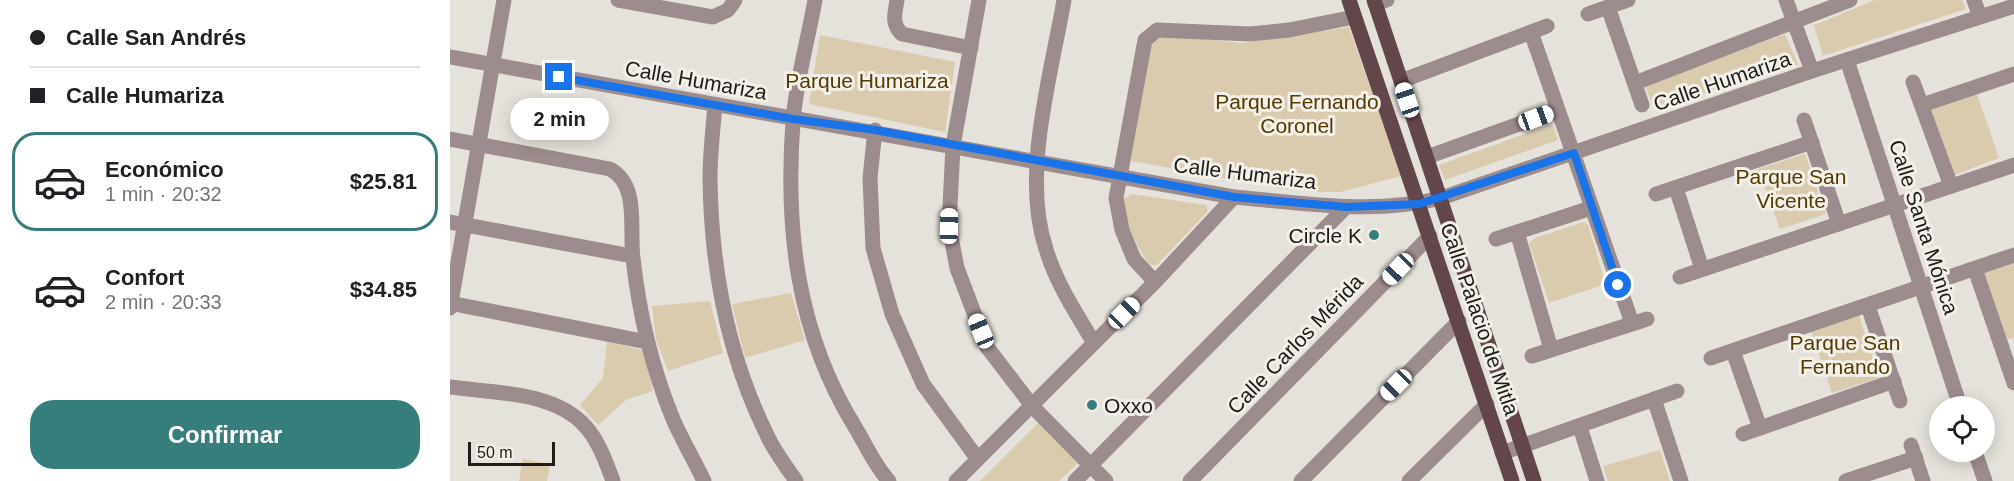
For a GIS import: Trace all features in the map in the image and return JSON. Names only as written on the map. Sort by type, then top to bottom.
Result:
[{"type":"main road","name":"Calle Palacio de Mitla","points":[[1348,0],[1512,481]]},
{"type":"main road","name":"Calle Palacio de Mitla","points":[[1379,1],[1401,81],[1534,481]]},
{"type":"street","points":[[504,0],[478,144],[457,223],[450,305],[647,342]]},
{"type":"street","points":[[618,0],[713,16],[731,5]]},
{"type":"street","points":[[815,0],[793,119],[791,192],[798,284],[812,337],[842,406],[889,481]]},
{"type":"street","points":[[897,0],[894,21],[902,34],[971,48]]},
{"type":"street","points":[[979,0],[953,146],[949,226],[957,268],[987,347],[1033,406],[1106,481]]},
{"type":"street","points":[[1064,0],[1036,161],[1038,217],[1045,249],[1057,278],[1094,343]]},
{"type":"street","points":[[1588,14],[1628,0]]},
{"type":"street","points":[[1786,0],[1812,71]]},
{"type":"street","points":[[1635,83],[1850,0]]},
{"type":"street","points":[[1974,0],[1980,17]]},
{"type":"street","name":"Calle Humariza","points":[[450,57],[793,119],[875,130],[1234,197],[1346,207],[1419,204],[1441,198],[1812,71],[2014,6]]},
{"type":"street","points":[[1608,7],[1642,105]]},
{"type":"street","points":[[1155,282],[1134,260],[1122,230],[1116,198],[1118,176],[1145,40],[1152,32],[1250,34],[1288,30],[1354,17]]},
{"type":"street","points":[[1401,81],[1548,26]]},
{"type":"street","points":[[1531,32],[1591,208],[1639,321],[1532,356]]},
{"type":"street","name":"Calle Santa Mónica","points":[[1847,60],[1957,396]]},
{"type":"street","points":[[1922,105],[2014,74]]},
{"type":"street","points":[[1913,82],[1951,186]]},
{"type":"street","points":[[715,105],[710,176],[713,240],[728,330],[748,391],[767,436],[796,481]]},
{"type":"street","points":[[1427,157],[1558,110]]},
{"type":"street","points":[[1804,120],[1839,224]]},
{"type":"street","points":[[875,130],[870,178],[873,248],[892,314],[923,384],[976,458]]},
{"type":"street","points":[[450,139],[616,172],[626,184],[630,197],[632,256],[647,342],[673,419],[704,481]]},
{"type":"street","points":[[1656,195],[1812,142]]},
{"type":"street","points":[[1680,277],[2014,165]]},
{"type":"street","points":[[1676,188],[1702,269]]},
{"type":"street","points":[[956,481],[976,458],[1033,406],[1155,282],[1234,197]]},
{"type":"street","points":[[1075,481],[1346,207]]},
{"type":"street","points":[[1496,239],[1591,208]]},
{"type":"street","points":[[457,223],[632,256]]},
{"type":"street","points":[[1517,232],[1551,349]]},
{"type":"street","name":"Calle Carlos Mérida","points":[[1190,481],[1430,236]]},
{"type":"street","points":[[1711,358],[2014,255]]},
{"type":"street","points":[[1975,269],[2009,350],[2014,383]]},
{"type":"street","points":[[1868,306],[1900,401]]},
{"type":"street","points":[[1301,481],[1459,321]]},
{"type":"street","points":[[1733,351],[1760,428]]},
{"type":"street","points":[[1743,434],[1893,381]]},
{"type":"street","points":[[450,387],[541,400],[570,413],[586,427],[602,452],[613,481]]},
{"type":"street","points":[[1503,453],[1677,391]]},
{"type":"street","points":[[1654,399],[1681,481]]},
{"type":"street","points":[[1408,481],[1487,404]]},
{"type":"street","points":[[1580,426],[1597,481]]},
{"type":"street","points":[[1846,481],[1914,452],[1923,481]]},
{"type":"street","points":[[1978,462],[1985,481]]},
{"type":"green space","points":[[1875,0],[1962,0],[1966,9],[1823,56],[1814,25]]},
{"type":"green space","name":"Parque Fernando Coronel","points":[[1349,27],[1401,176],[1340,192],[1320,192],[1284,189],[1131,161],[1143,58],[1149,46],[1157,39],[1170,36],[1243,43]]},
{"type":"green space","points":[[1785,34],[1798,65],[1654,109],[1645,85]]},
{"type":"green space","name":"Parque Humariza","points":[[820,35],[955,62],[945,132],[809,104]]},
{"type":"green space","points":[[1977,94],[1999,158],[1954,175],[1931,109]]},
{"type":"green space","points":[[1552,124],[1558,140],[1445,180],[1439,165]]},
{"type":"green space","name":"Parque San Vicente","points":[[1805,154],[1826,214],[1780,229],[1758,169]]},
{"type":"green space","points":[[1132,194],[1206,205],[1208,211],[1157,265],[1150,265],[1136,242],[1126,217],[1123,199]]},
{"type":"green space","points":[[1583,222],[1588,225],[1606,284],[1549,303],[1529,243],[1535,238]]},
{"type":"green space","points":[[2014,262],[2014,338],[2006,340],[1983,273]]},
{"type":"green space","points":[[791,293],[805,340],[745,358],[732,304]]},
{"type":"green space","points":[[710,301],[723,353],[668,371],[656,340],[652,306]]},
{"type":"green space","name":"Parque San Fernando","points":[[1859,315],[1879,378],[1832,393],[1811,331]]},
{"type":"green space","points":[[607,342],[643,350],[653,391],[626,400],[598,425],[580,405],[603,378]]},
{"type":"green space","points":[[1039,422],[1079,462],[1059,481],[980,481]]},
{"type":"green space","points":[[1660,450],[1670,481],[1608,481],[1603,466]]},
{"type":"green space","points":[[523,459],[550,464],[547,481],[519,481]]},
{"type":"place","name":"Circle K","points":[[1374,235]]},
{"type":"place","name":"Oxxo","points":[[1092,405]]},
{"type":"route","points":[[559,77],[793,119],[875,130],[1234,197],[1346,207],[1419,204],[1574,153],[1618,285]]}]
